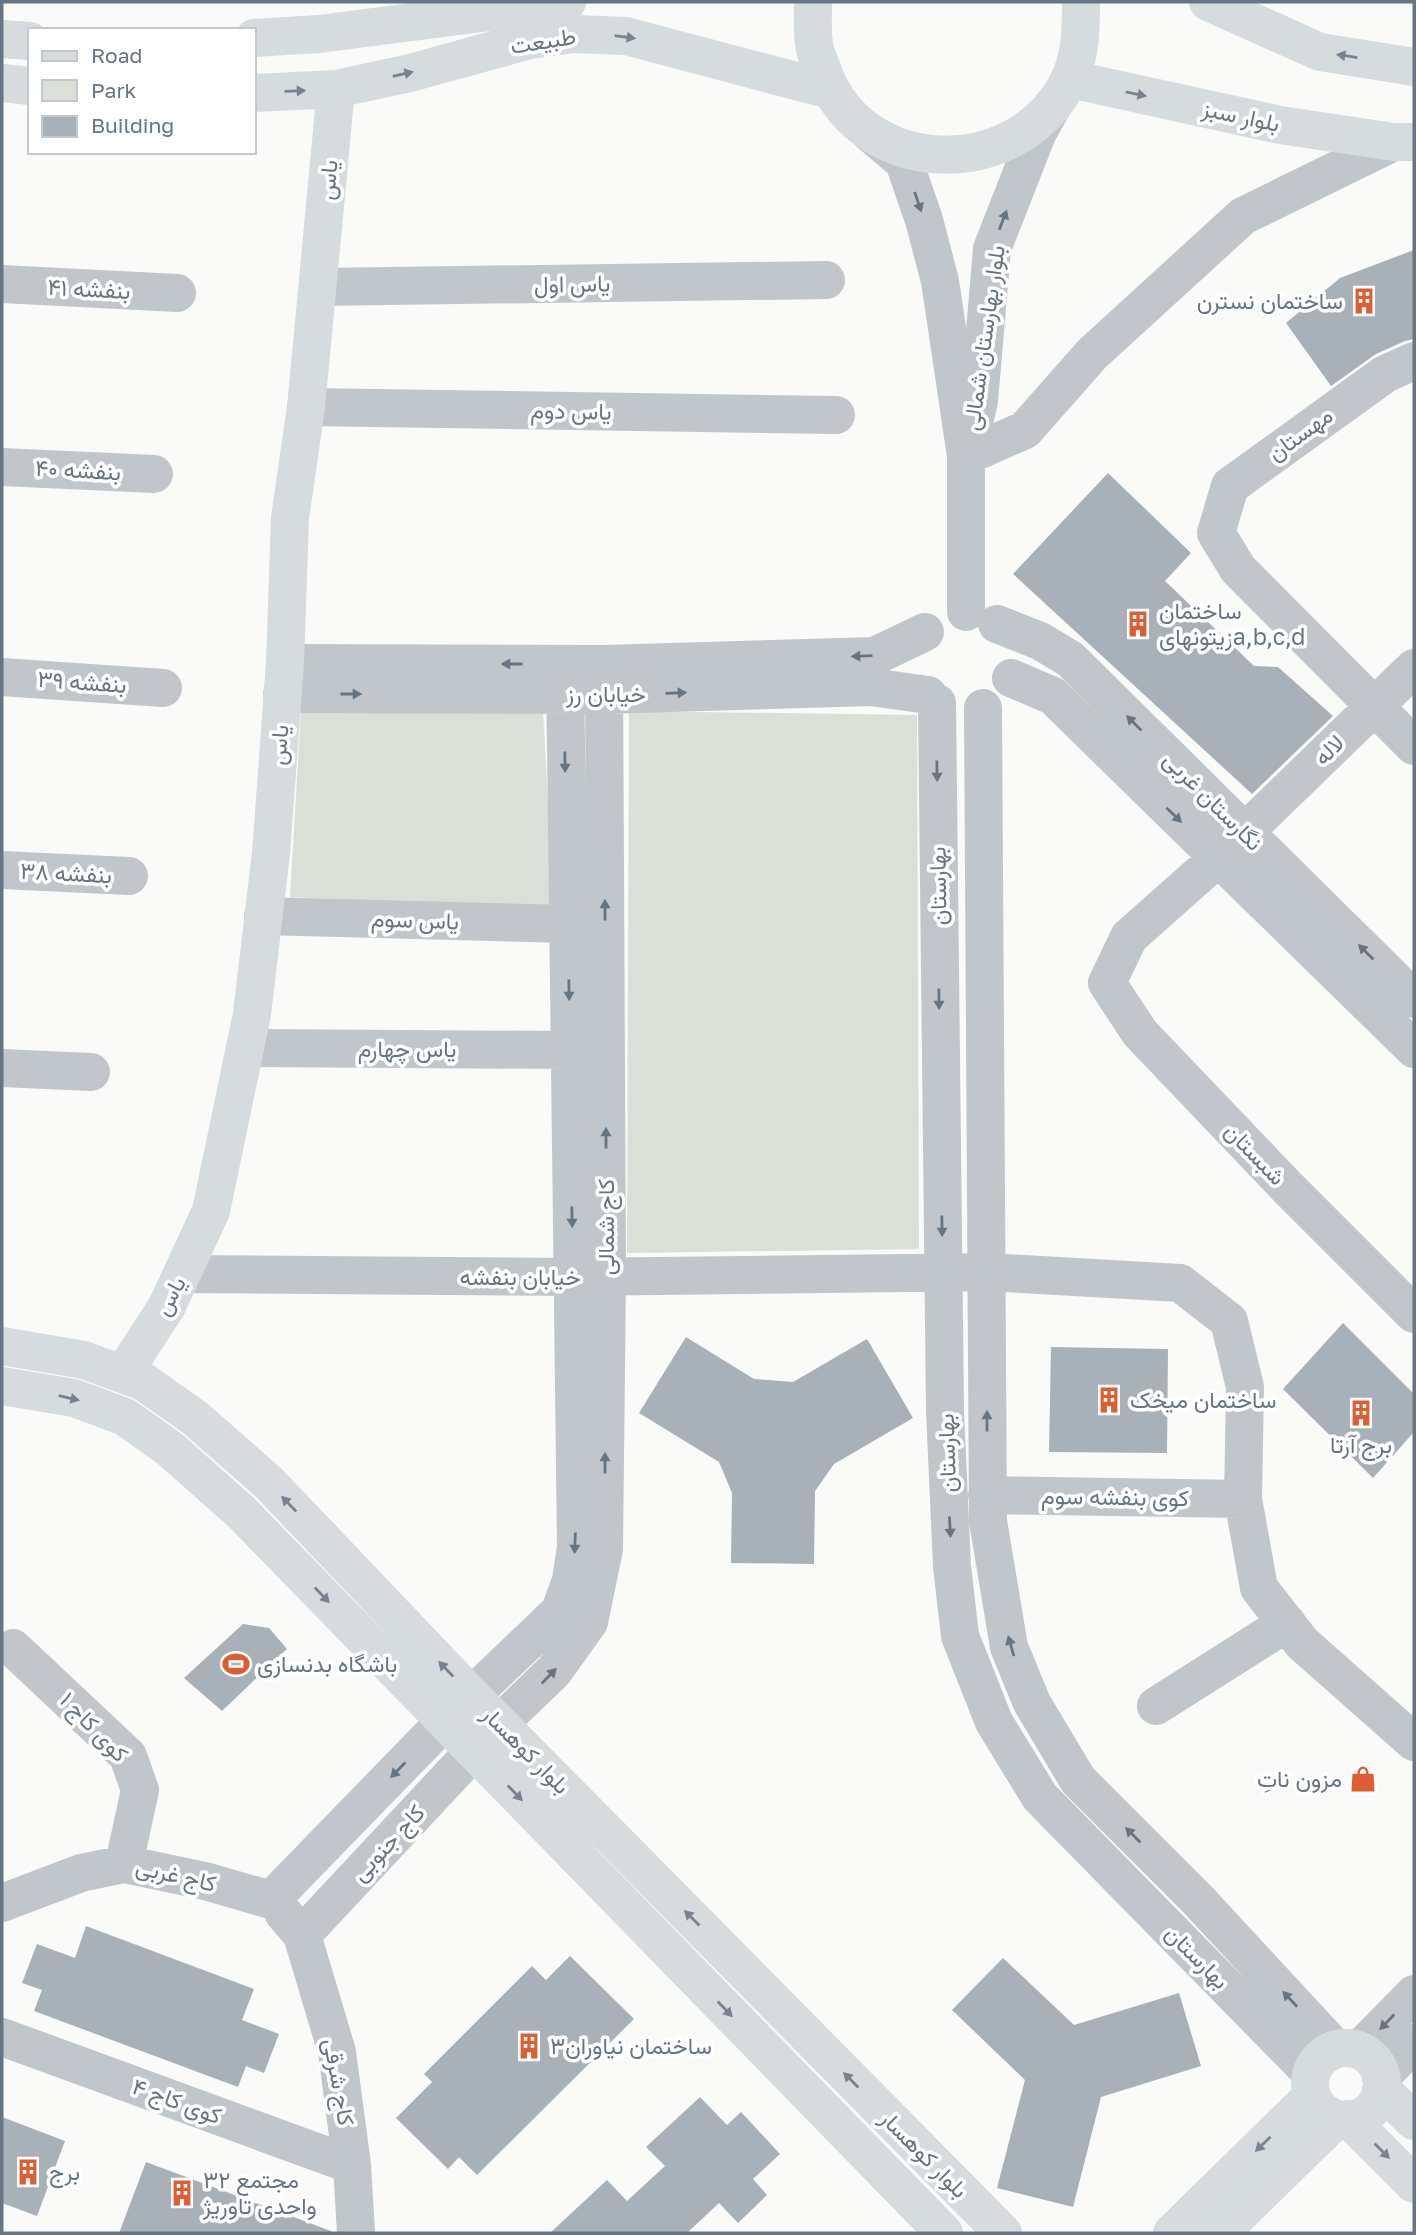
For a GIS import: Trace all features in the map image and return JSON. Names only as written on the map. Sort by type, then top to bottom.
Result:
[{"type":"main road","name":"طبیعت","points":[[256,38],[319,34],[567,2]]},
{"type":"main road","points":[[813,2],[814,46],[830,90],[846,111],[865,129],[902,149],[943,156],[985,151],[1023,134],[1062,92],[1081,41],[1082,2]]},
{"type":"main road","points":[[1208,2],[1320,52],[1414,67]]},
{"type":"main road","name":"طبیعت","points":[[256,93],[336,89],[410,73],[530,40],[574,34],[626,36],[830,90]]},
{"type":"main road","points":[[2,39],[28,41]]},
{"type":"main road","points":[[2,83],[28,86]]},
{"type":"main road","name":"یاس","points":[[123,1374],[167,1306],[211,1211],[252,1014],[271,853],[284,679],[290,518],[306,407],[336,89]]},
{"type":"main road","name":"بلوار سبز","points":[[1062,92],[1404,142]]},
{"type":"main road","name":"بلوار کوهسار","points":[[2,1346],[84,1360],[144,1382],[195,1418],[269,1483],[459,1709],[474,1751],[944,2233]]},
{"type":"main road","name":"بلوار کوهسار","points":[[2,1386],[74,1398],[125,1417],[170,1448],[459,1709],[500,1723],[1003,2233]]},
{"type":"main road","points":[[1346,2084],[1414,2121]]},
{"type":"main road","points":[[1346,2084],[1414,2184]]},
{"type":"main road","points":[[1172,2233],[1346,2084]]},
{"type":"main road","points":[[1220,2233],[1346,2084]]},
{"type":"street","name":"بلوار بهارستان شمالی","points":[[967,456],[979,401],[992,249],[1037,134],[1062,92]]},
{"type":"street","name":"بلوار بهارستان شمالی","points":[[865,129],[904,162],[924,220],[940,281],[967,456],[982,618]]},
{"type":"street","points":[[967,456],[1025,430],[1092,354],[1243,216],[1404,142]]},
{"type":"street","name":"یاس اول","points":[[318,287],[826,281]]},
{"type":"street","name":"بنفشه ۴۱","points":[[2,284],[177,293]]},
{"type":"street","name":"مهستان","points":[[1375,706],[1238,569],[1216,533],[1230,486],[1385,374],[1414,361]]},
{"type":"street","name":"یاس دوم","points":[[306,407],[836,415]]},
{"type":"street","name":"بنفشه ۴۰","points":[[2,467],[154,474]]},
{"type":"street","points":[[950,615],[982,618],[1008,638],[1014,654],[1011,678],[997,699],[983,708],[967,712],[951,709],[932,699],[918,678],[915,662],[917,647],[925,632],[950,615]]},
{"type":"street","name":"نگارستان غربی","points":[[982,618],[1040,641],[1070,659],[1231,845],[1414,1049]]},
{"type":"street","name":"خیابان رز","points":[[604,679],[875,656],[925,632]]},
{"type":"street","name":"لاله","points":[[1107,984],[1129,937],[1231,845],[1414,668]]},
{"type":"street","name":"بنفشه ۳۹","points":[[2,677],[163,688]]},
{"type":"street","name":"نگارستان غربی","points":[[1011,678],[1053,696],[1414,999]]},
{"type":"street","name":"خیابان رز","points":[[284,679],[604,679],[870,687],[932,699]]},
{"type":"street","name":"کاج شمالی","points":[[474,1751],[554,1671],[589,1622],[604,1549],[590,1277],[570,1050],[564,679]]},
{"type":"street","name":"کاج شمالی","points":[[459,1709],[560,1611],[571,1580],[576,1547],[590,1277],[604,679]]},
{"type":"street","name":"بهارستان","points":[[932,699],[942,1274],[951,1553],[960,1636],[994,1722],[1040,1797],[1346,2084]]},
{"type":"street","points":[[1375,706],[1414,746]]},
{"type":"street","name":"بهارستان","points":[[983,708],[988,1272],[987,1495],[988,1521],[1009,1647],[1032,1703],[1078,1780],[1198,1900],[1346,2084]]},
{"type":"street","name":"بنفشه ۳۸","points":[[2,870],[129,877]]},
{"type":"street","name":"یاس سوم","points":[[263,916],[568,924]]},
{"type":"street","name":"شبستان","points":[[1107,984],[1149,1043],[1287,1188],[1414,1314]]},
{"type":"street","name":"یاس چهارم","points":[[244,1048],[570,1050]]},
{"type":"street","points":[[2,1068],[91,1072]]},
{"type":"street","name":"خیابان بنفشه","points":[[182,1274],[590,1277],[988,1272],[1180,1283],[1229,1321],[1245,1387],[1243,1499],[1259,1588],[1302,1643],[1407,1720]]},
{"type":"street","name":"کوی بنفشه سوم","points":[[987,1495],[1243,1499]]},
{"type":"street","points":[[1156,1706],[1287,1623]]},
{"type":"street","name":"کوی کاج ۱","points":[[13,1647],[128,1756],[140,1790],[124,1864]]},
{"type":"street","name":"کاج جنوبی","points":[[271,1900],[459,1709]]},
{"type":"street","name":"کاج جنوبی","points":[[302,1935],[474,1751]]},
{"type":"street","name":"کاج غربی","points":[[2,1903],[81,1873],[124,1864],[205,1881],[271,1900]]},
{"type":"street","points":[[271,1900],[302,1935]]},
{"type":"street","name":"کاج شرقی","points":[[302,1935],[337,2052],[352,2165],[356,2233]]},
{"type":"street","points":[[1346,2084],[1414,1994]]},
{"type":"street","name":"کوی کاج ۴","points":[[2,2037],[352,2165]]},
{"type":"street","points":[[1346,2084],[1414,2043]]},
{"type":"green space","points":[[301,710],[543,712],[554,909],[290,897]]},
{"type":"green space","points":[[629,711],[917,715],[919,1249],[627,1253]]},
{"type":"building","name":"ساختمان نسترن","points":[[1414,250],[1414,339],[1376,354],[1331,386],[1286,323],[1340,278]]},
{"type":"building","name":"ساختمان زیتونهایa,b,c,d","points":[[1108,473],[1191,553],[1165,581],[1254,666],[1278,667],[1333,716],[1252,794],[1013,574]]},
{"type":"building","name":"برج آرتا","points":[[1343,1323],[1414,1394],[1414,1432],[1373,1478],[1283,1389]]},
{"type":"building","points":[[686,1337],[754,1379],[793,1382],[867,1339],[913,1418],[834,1464],[815,1491],[814,1564],[731,1563],[732,1493],[719,1462],[639,1413]]},
{"type":"building","name":"ساختمان میخک","points":[[1051,1347],[1168,1349],[1167,1453],[1049,1452]]},
{"type":"building","name":"باشگاه بدنسازی","points":[[243,1624],[269,1628],[287,1649],[222,1711],[184,1678]]},
{"type":"building","points":[[86,1926],[254,1989],[242,2020],[279,2034],[264,2073],[246,2066],[238,2087],[34,2011],[42,1990],[22,1983],[37,1944],[75,1958]]},
{"type":"building","name":"ساختمان نیاوران۳","points":[[570,1956],[634,2019],[477,2175],[459,2157],[448,2169],[396,2118],[432,2082],[424,2074],[532,1966],[546,1980]]},
{"type":"building","points":[[1003,1958],[1074,2025],[1179,1993],[1201,2066],[1101,2097],[1073,2207],[997,2188],[1025,2080],[952,2010]]},
{"type":"building","points":[[700,2097],[727,2125],[741,2112],[780,2154],[753,2179],[767,2195],[738,2223],[719,2203],[687,2233],[550,2233],[607,2180],[627,2201],[665,2166],[646,2147]]},
{"type":"building","name":"برج","points":[[2,2117],[65,2141],[37,2216],[2,2203]]},
{"type":"building","name":"مجتمع ۳۲ واحدی تاوریژ","points":[[146,2162],[331,2231],[331,2233],[119,2233]]},
{"type":"place","name":"ساختمان نسترن","points":[[1364,301]]},
{"type":"place","name":"ساختمان زیتونهایa,b,c,d","points":[[1138,624]]},
{"type":"place","name":"ساختمان میخک","points":[[1109,1400]]},
{"type":"place","name":"برج آرتا","points":[[1361,1413]]},
{"type":"place","name":"باشگاه بدنسازی","points":[[236,1664]]},
{"type":"place","name":"مزون ناتِ","points":[[1363,1779]]},
{"type":"place","name":"ساختمان نیاوران۳","points":[[529,2046]]},
{"type":"place","name":"برج","points":[[28,2172]]},
{"type":"place","name":"مجتمع ۳۲ واحدی تاوریژ","points":[[182,2193]]}]
